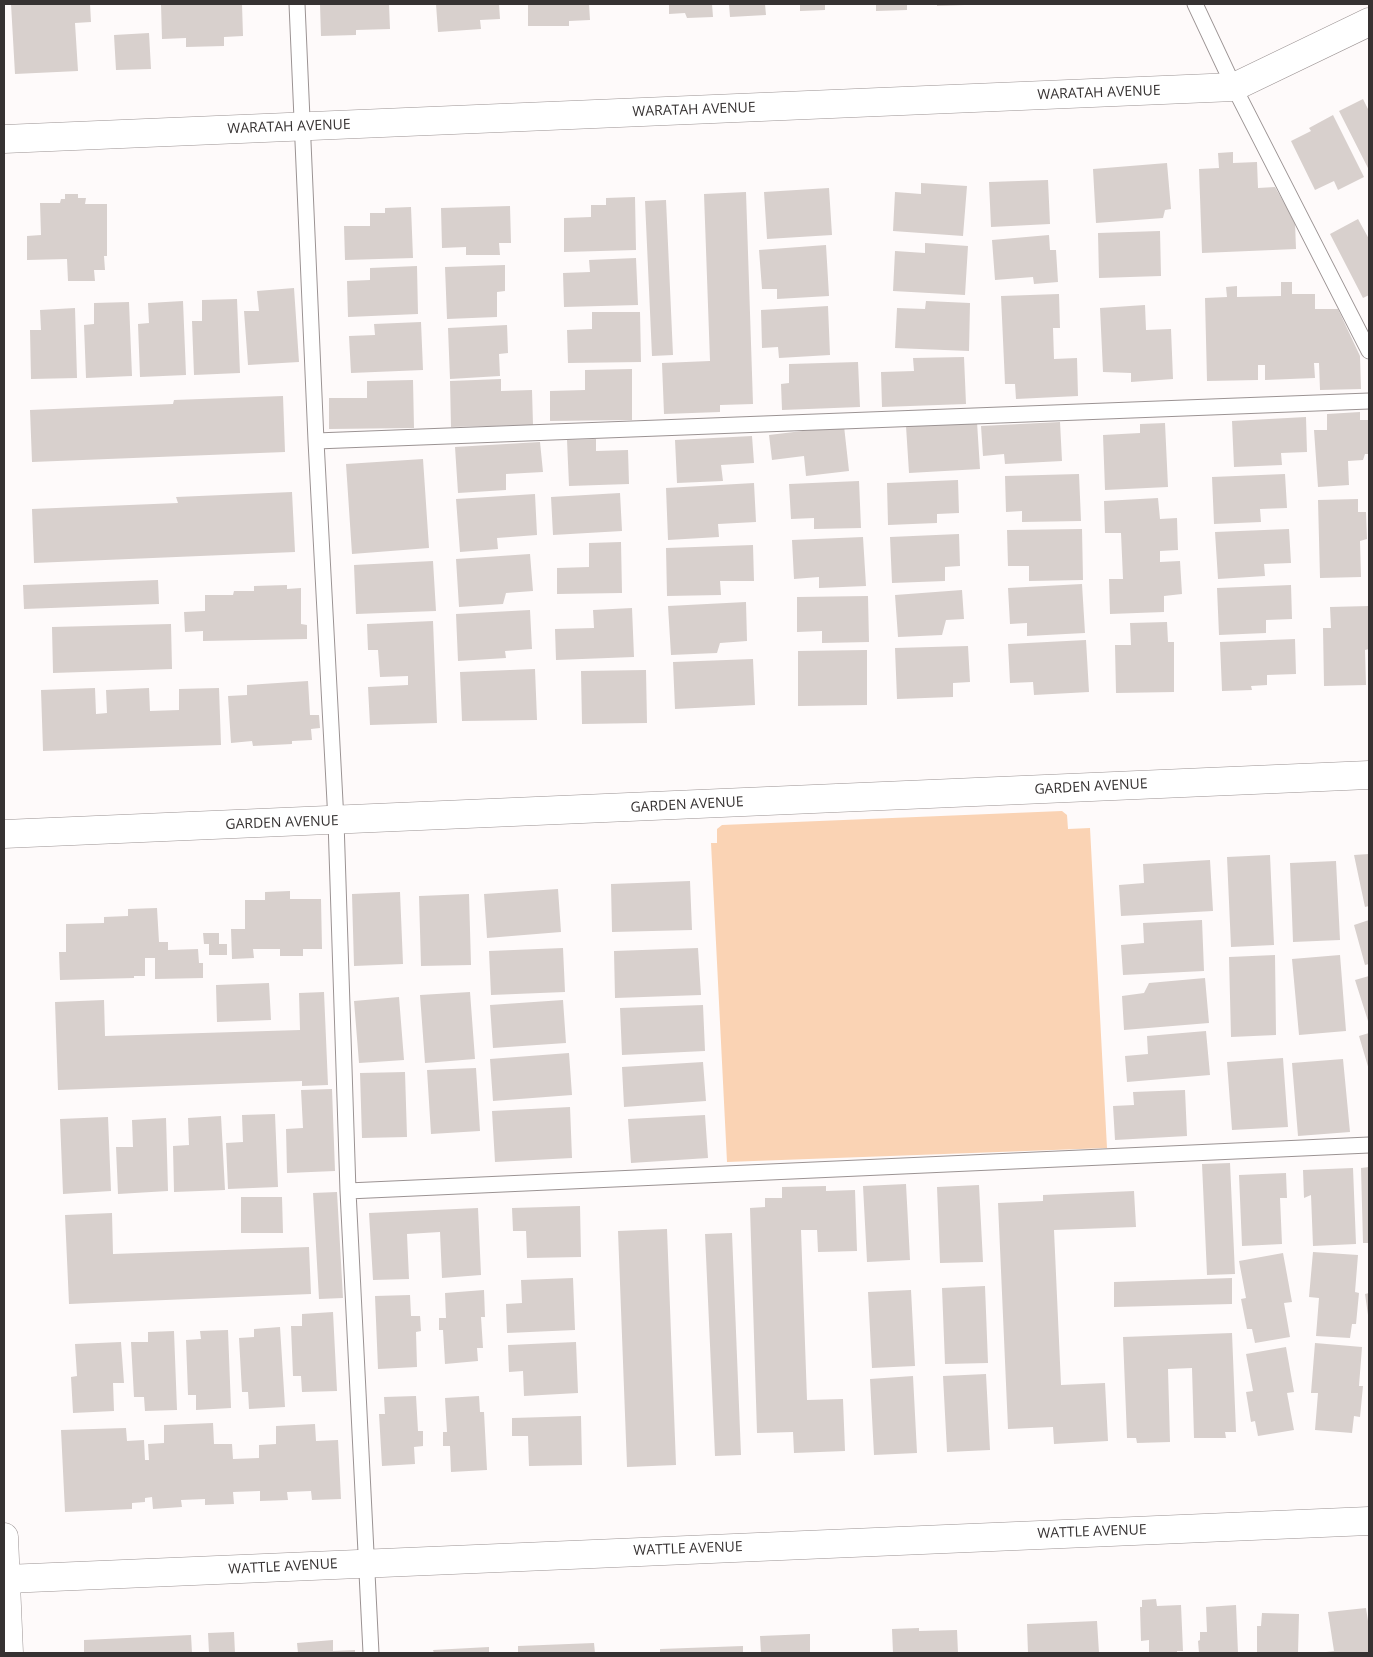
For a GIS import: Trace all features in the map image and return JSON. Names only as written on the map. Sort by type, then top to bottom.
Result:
[{"type":"street","name":"WARATAH AVENUE","points":[[4,139],[1234,87],[1369,22]]},
{"type":"street","name":"GARDEN AVENUE","points":[[4,834],[1369,775]]},
{"type":"street","name":"WATTLE AVENUE","points":[[6,1579],[1369,1520]]},
{"type":"street","points":[[4,1537],[9,1653]]},
{"type":"lane","points":[[297,4],[316,441],[336,820],[348,1191],[371,1653]]},
{"type":"lane","points":[[1195,4],[1234,87],[1369,351]]},
{"type":"lane","points":[[316,441],[1369,401]]},
{"type":"lane","points":[[348,1191],[1369,1145]]},
{"type":"shaded area","points":[[1062,811],[1067,815],[1068,829],[1090,828],[1107,1148],[727,1162],[711,843],[717,843],[717,829],[722,825]]},
{"type":"building","points":[[11,4],[90,4],[91,22],[75,23],[78,71],[15,74]]},
{"type":"building","points":[[161,4],[242,4],[243,36],[224,37],[224,46],[186,47],[186,38],[162,39]]},
{"type":"building","points":[[320,4],[389,4],[390,29],[356,30],[356,35],[321,36]]},
{"type":"building","points":[[436,4],[499,4],[500,19],[480,20],[481,29],[438,32]]},
{"type":"building","points":[[528,4],[589,4],[590,20],[569,21],[569,26],[528,26]]},
{"type":"building","points":[[669,4],[712,4],[713,17],[687,18],[685,13],[669,14]]},
{"type":"building","points":[[729,4],[765,4],[766,15],[730,17]]},
{"type":"building","points":[[800,4],[825,4],[825,10],[800,11]]},
{"type":"building","points":[[876,4],[907,4],[907,10],[876,11]]},
{"type":"building","points":[[937,4],[965,4],[965,5],[937,6]]},
{"type":"building","points":[[149,33],[151,69],[116,70],[114,35]]},
{"type":"building","points":[[1363,99],[1369,111],[1369,170],[1339,111]]},
{"type":"building","points":[[1333,115],[1364,177],[1338,190],[1334,181],[1315,190],[1291,141],[1311,131],[1309,128]]},
{"type":"building","points":[[1233,152],[1233,163],[1257,162],[1258,188],[1275,187],[1295,222],[1296,249],[1202,253],[1199,169],[1219,168],[1218,153]]},
{"type":"building","points":[[1167,163],[1171,209],[1165,210],[1163,218],[1096,223],[1093,169]]},
{"type":"building","points":[[1048,180],[1050,224],[991,227],[989,182]]},
{"type":"building","points":[[921,183],[967,186],[963,236],[893,231],[895,192],[921,194]]},
{"type":"building","points":[[829,188],[832,235],[767,239],[764,192]]},
{"type":"building","points":[[746,192],[753,404],[720,405],[720,412],[664,414],[662,363],[710,361],[704,194]]},
{"type":"building","points":[[65,194],[78,194],[78,198],[86,198],[85,204],[107,204],[107,256],[104,256],[105,270],[94,270],[95,281],[68,281],[67,259],[27,260],[27,236],[41,235],[40,203],[60,203],[61,199],[65,199]]},
{"type":"building","points":[[635,197],[636,250],[564,252],[564,218],[591,217],[591,205],[606,205],[606,198]]},
{"type":"building","points":[[666,200],[673,355],[652,356],[645,201]]},
{"type":"building","points":[[510,206],[511,243],[499,243],[500,255],[466,255],[466,247],[442,248],[441,208]]},
{"type":"building","points":[[411,207],[413,258],[345,260],[344,226],[370,226],[370,213],[385,213],[385,208]]},
{"type":"building","points":[[1358,219],[1369,239],[1369,295],[1363,298],[1330,234]]},
{"type":"building","points":[[1160,231],[1161,276],[1099,278],[1098,233]]},
{"type":"building","points":[[1049,235],[1050,250],[1056,250],[1058,282],[1034,284],[1033,277],[995,280],[992,240]]},
{"type":"building","points":[[925,243],[968,246],[965,295],[893,291],[895,251],[925,253]]},
{"type":"building","points":[[826,245],[829,296],[777,299],[777,289],[762,289],[759,250]]},
{"type":"building","points":[[636,258],[638,305],[564,307],[563,273],[590,272],[589,260]]},
{"type":"building","points":[[505,265],[505,291],[497,292],[497,317],[447,319],[445,267]]},
{"type":"building","points":[[417,266],[418,314],[348,317],[347,281],[370,280],[370,268]]},
{"type":"building","points":[[1281,282],[1292,282],[1292,294],[1315,294],[1315,309],[1338,309],[1360,356],[1361,389],[1320,390],[1319,363],[1314,363],[1315,378],[1265,380],[1265,365],[1258,365],[1258,380],[1207,381],[1205,298],[1227,297],[1226,287],[1237,286],[1237,297],[1281,296]]},
{"type":"building","points":[[294,288],[299,362],[248,365],[244,311],[259,311],[257,291]]},
{"type":"building","points":[[1059,294],[1060,328],[1053,328],[1054,359],[1077,358],[1078,396],[1016,399],[1015,384],[1005,384],[1001,296]]},
{"type":"building","points":[[237,299],[240,373],[194,375],[192,321],[202,321],[202,300]]},
{"type":"building","points":[[183,301],[186,375],[140,377],[138,324],[149,323],[148,303]]},
{"type":"building","points":[[926,301],[970,303],[969,351],[895,348],[897,308],[925,309]]},
{"type":"building","points":[[129,302],[132,376],[86,378],[84,325],[94,324],[94,303]]},
{"type":"building","points":[[1145,305],[1146,330],[1171,329],[1173,379],[1131,382],[1131,373],[1103,372],[1100,308]]},
{"type":"building","points":[[828,306],[830,355],[779,358],[778,347],[762,348],[761,310]]},
{"type":"building","points":[[75,308],[77,378],[31,379],[30,330],[41,330],[40,310]]},
{"type":"building","points":[[592,312],[640,312],[641,362],[568,363],[567,330],[592,329]]},
{"type":"building","points":[[421,322],[423,370],[351,373],[349,336],[375,335],[374,324]]},
{"type":"building","points":[[507,325],[508,353],[499,354],[500,376],[450,379],[448,328]]},
{"type":"building","points":[[964,357],[966,404],[882,407],[881,372],[914,371],[913,358]]},
{"type":"building","points":[[858,362],[860,407],[782,410],[781,384],[789,383],[789,364]]},
{"type":"building","points":[[632,369],[632,420],[550,421],[550,391],[585,390],[585,370]]},
{"type":"building","points":[[501,379],[501,391],[532,390],[533,425],[451,427],[450,381]]},
{"type":"building","points":[[413,380],[414,428],[329,429],[329,398],[367,398],[367,381]]},
{"type":"building","points":[[283,396],[285,452],[32,462],[30,410],[173,404],[174,400]]},
{"type":"building","points":[[1360,412],[1360,420],[1369,420],[1369,454],[1365,454],[1363,460],[1348,461],[1349,485],[1318,487],[1314,430],[1327,430],[1327,414]]},
{"type":"building","points":[[1306,417],[1307,452],[1281,453],[1282,465],[1234,467],[1232,421]]},
{"type":"building","points":[[977,422],[980,469],[909,473],[906,426]]},
{"type":"building","points":[[1060,422],[1062,461],[1005,464],[1004,454],[983,456],[981,426]]},
{"type":"building","points":[[1165,423],[1168,487],[1105,490],[1103,435],[1140,433],[1140,424]]},
{"type":"building","points":[[844,426],[849,471],[806,476],[804,456],[772,460],[769,435]]},
{"type":"building","points":[[752,436],[754,463],[721,465],[723,481],[677,483],[675,440]]},
{"type":"building","points":[[596,439],[596,451],[628,450],[629,484],[569,486],[567,440]]},
{"type":"building","points":[[540,442],[543,472],[506,474],[506,490],[458,493],[455,447]]},
{"type":"building","points":[[423,459],[429,548],[352,554],[346,464]]},
{"type":"building","points":[[1079,474],[1081,521],[1022,522],[1022,511],[1006,512],[1005,476]]},
{"type":"building","points":[[1285,474],[1287,508],[1260,509],[1261,522],[1214,524],[1212,477]]},
{"type":"building","points":[[958,480],[959,513],[937,514],[937,523],[888,525],[887,483]]},
{"type":"building","points":[[859,481],[861,528],[814,529],[814,518],[791,519],[789,484]]},
{"type":"building","points":[[754,483],[756,522],[718,524],[719,537],[668,540],[666,488]]},
{"type":"building","points":[[292,492],[295,552],[34,563],[32,509],[178,503],[176,497]]},
{"type":"building","points":[[620,493],[622,531],[553,535],[551,497]]},
{"type":"building","points":[[535,494],[537,535],[497,538],[498,549],[460,552],[456,499]]},
{"type":"building","points":[[1158,498],[1160,519],[1177,518],[1178,550],[1160,551],[1160,562],[1180,561],[1182,594],[1164,596],[1164,612],[1110,614],[1109,579],[1123,579],[1121,533],[1105,533],[1104,501]]},
{"type":"building","points":[[1358,499],[1358,512],[1366,512],[1367,539],[1360,541],[1361,577],[1320,578],[1318,500]]},
{"type":"building","points":[[1082,529],[1083,580],[1029,581],[1029,566],[1008,566],[1007,530]]},
{"type":"building","points":[[1289,529],[1291,563],[1264,564],[1265,576],[1218,579],[1215,532]]},
{"type":"building","points":[[959,534],[960,566],[945,567],[945,581],[892,583],[890,537]]},
{"type":"building","points":[[863,537],[866,586],[819,588],[819,577],[794,579],[792,540]]},
{"type":"building","points":[[621,542],[622,593],[557,594],[557,568],[589,567],[589,543]]},
{"type":"building","points":[[753,545],[754,581],[720,581],[721,595],[667,596],[666,548]]},
{"type":"building","points":[[530,554],[533,591],[506,593],[503,604],[459,607],[456,559]]},
{"type":"building","points":[[433,561],[436,611],[356,614],[354,565]]},
{"type":"building","points":[[158,580],[159,604],[24,609],[23,585]]},
{"type":"building","points":[[1082,584],[1085,633],[1027,636],[1027,623],[1010,624],[1008,588]]},
{"type":"building","points":[[287,585],[287,589],[301,588],[301,624],[307,625],[307,639],[203,641],[203,631],[185,632],[184,612],[205,611],[205,595],[233,595],[234,591],[254,591],[254,586]]},
{"type":"building","points":[[1291,585],[1292,619],[1266,620],[1266,633],[1219,635],[1217,588]]},
{"type":"building","points":[[962,590],[964,619],[946,620],[942,635],[898,637],[895,595]]},
{"type":"building","points":[[868,596],[869,642],[822,643],[822,631],[797,632],[797,597]]},
{"type":"building","points":[[746,602],[747,641],[720,643],[717,653],[671,655],[668,606]]},
{"type":"building","points":[[1369,606],[1369,649],[1365,650],[1366,685],[1324,686],[1323,628],[1331,628],[1330,607]]},
{"type":"building","points":[[632,608],[634,657],[556,660],[555,629],[594,628],[593,610]]},
{"type":"building","points":[[530,610],[532,649],[505,651],[506,658],[458,661],[456,614]]},
{"type":"building","points":[[433,621],[437,723],[370,725],[368,687],[408,685],[408,676],[380,677],[378,650],[368,650],[367,624]]},
{"type":"building","points":[[1167,622],[1168,642],[1174,642],[1174,692],[1116,693],[1115,645],[1131,645],[1130,623]]},
{"type":"building","points":[[171,624],[172,669],[53,673],[52,627]]},
{"type":"building","points":[[1295,639],[1296,674],[1267,675],[1267,685],[1251,686],[1252,690],[1222,691],[1220,642]]},
{"type":"building","points":[[1086,640],[1089,692],[1034,695],[1033,682],[1010,683],[1008,644]]},
{"type":"building","points":[[968,646],[970,682],[953,683],[953,697],[897,699],[895,648]]},
{"type":"building","points":[[867,650],[867,705],[798,706],[798,651]]},
{"type":"building","points":[[753,659],[755,705],[675,709],[673,662]]},
{"type":"building","points":[[535,669],[537,720],[462,721],[460,672]]},
{"type":"building","points":[[646,670],[647,723],[582,724],[581,671]]},
{"type":"building","points":[[308,681],[310,715],[319,715],[320,728],[311,729],[312,740],[292,741],[292,744],[253,746],[252,741],[231,743],[228,696],[247,695],[247,685]]},
{"type":"building","points":[[95,688],[96,714],[107,713],[106,690],[149,688],[150,711],[179,710],[179,689],[219,688],[221,745],[43,751],[41,690]]},
{"type":"building","points":[[1369,854],[1369,906],[1365,907],[1354,855]]},
{"type":"building","points":[[1270,855],[1274,945],[1231,947],[1227,857]]},
{"type":"building","points":[[1210,860],[1213,911],[1121,916],[1119,885],[1144,883],[1143,864]]},
{"type":"building","points":[[1336,861],[1340,940],[1293,942],[1290,863]]},
{"type":"building","points":[[690,881],[692,930],[612,932],[611,884]]},
{"type":"building","points":[[558,889],[561,932],[487,938],[484,894]]},
{"type":"building","points":[[290,891],[290,899],[321,899],[322,949],[303,949],[303,956],[280,956],[280,949],[253,949],[254,958],[232,959],[231,929],[245,929],[245,900],[265,900],[265,892]]},
{"type":"building","points":[[400,892],[403,964],[354,966],[352,894]]},
{"type":"building","points":[[469,894],[471,965],[421,966],[419,896]]},
{"type":"building","points":[[157,908],[159,942],[168,942],[168,950],[198,949],[199,963],[203,963],[203,978],[155,979],[155,958],[145,958],[145,976],[60,980],[59,952],[66,952],[66,924],[104,923],[104,917],[128,916],[128,909]]},
{"type":"building","points":[[1202,920],[1204,971],[1123,975],[1121,945],[1144,943],[1143,923]]},
{"type":"building","points":[[1369,920],[1369,964],[1365,965],[1354,925]]},
{"type":"building","points":[[203,933],[219,933],[219,944],[227,944],[227,955],[209,955],[209,944],[204,944]]},
{"type":"building","points":[[563,948],[565,992],[491,995],[489,951]]},
{"type":"building","points":[[698,948],[701,995],[615,998],[614,951]]},
{"type":"building","points":[[1275,955],[1276,1035],[1231,1037],[1229,957]]},
{"type":"building","points":[[1340,955],[1346,1031],[1299,1035],[1292,959]]},
{"type":"building","points":[[1369,976],[1369,1020],[1368,1021],[1355,980]]},
{"type":"building","points":[[1205,978],[1209,1023],[1124,1030],[1122,996],[1144,993],[1149,983]]},
{"type":"building","points":[[269,983],[271,1020],[217,1022],[216,985]]},
{"type":"building","points":[[324,992],[328,1085],[302,1086],[302,1081],[58,1090],[55,1002],[104,1000],[105,1036],[300,1030],[299,993]]},
{"type":"building","points":[[470,992],[475,1059],[425,1063],[420,995]]},
{"type":"building","points":[[399,997],[404,1060],[359,1063],[354,1001]]},
{"type":"building","points":[[563,1000],[566,1043],[493,1048],[490,1005]]},
{"type":"building","points":[[703,1005],[705,1051],[622,1055],[620,1008]]},
{"type":"building","points":[[1206,1031],[1210,1075],[1127,1082],[1125,1056],[1148,1054],[1147,1036]]},
{"type":"building","points":[[1369,1033],[1369,1070],[1359,1036]]},
{"type":"building","points":[[569,1053],[572,1095],[493,1101],[490,1059]]},
{"type":"building","points":[[1283,1058],[1288,1127],[1232,1130],[1227,1062]]},
{"type":"building","points":[[1343,1059],[1350,1132],[1298,1136],[1292,1063]]},
{"type":"building","points":[[703,1062],[706,1101],[624,1107],[622,1067]]},
{"type":"building","points":[[476,1068],[480,1131],[431,1134],[427,1070]]},
{"type":"building","points":[[405,1072],[407,1137],[362,1138],[360,1073]]},
{"type":"building","points":[[332,1089],[335,1171],[287,1173],[286,1129],[303,1128],[301,1090]]},
{"type":"building","points":[[1185,1090],[1187,1136],[1115,1140],[1113,1106],[1134,1105],[1133,1092]]},
{"type":"building","points":[[570,1107],[572,1158],[495,1162],[492,1111]]},
{"type":"building","points":[[275,1114],[278,1187],[228,1189],[226,1143],[243,1142],[242,1115]]},
{"type":"building","points":[[705,1115],[708,1158],[631,1163],[628,1119]]},
{"type":"building","points":[[221,1116],[225,1190],[174,1192],[173,1146],[189,1145],[188,1118]]},
{"type":"building","points":[[108,1117],[111,1191],[63,1194],[60,1119]]},
{"type":"building","points":[[166,1118],[168,1191],[118,1194],[116,1147],[133,1147],[132,1120]]},
{"type":"building","points":[[1230,1163],[1235,1274],[1207,1275],[1202,1164]]},
{"type":"building","points":[[1369,1167],[1369,1243],[1363,1243],[1361,1168]]},
{"type":"building","points":[[1353,1168],[1356,1244],[1313,1246],[1311,1195],[1304,1198],[1303,1170]]},
{"type":"building","points":[[1286,1173],[1287,1198],[1280,1198],[1282,1244],[1242,1246],[1239,1175]]},
{"type":"building","points":[[906,1184],[910,1260],[867,1262],[863,1186]]},
{"type":"building","points":[[979,1185],[983,1262],[940,1263],[937,1187]]},
{"type":"building","points":[[826,1186],[826,1191],[855,1190],[857,1251],[818,1252],[817,1230],[801,1230],[807,1400],[843,1399],[845,1451],[794,1453],[793,1432],[757,1433],[750,1208],[765,1207],[765,1198],[782,1198],[782,1187]]},
{"type":"building","points":[[1134,1191],[1136,1227],[1054,1230],[1061,1385],[1105,1383],[1108,1441],[1054,1444],[1053,1427],[1008,1429],[998,1203],[1043,1201],[1043,1195]]},
{"type":"building","points":[[337,1192],[343,1298],[319,1299],[313,1193]]},
{"type":"building","points":[[241,1197],[282,1197],[283,1233],[241,1233]]},
{"type":"building","points":[[580,1206],[581,1257],[527,1258],[526,1231],[513,1231],[512,1208]]},
{"type":"building","points":[[478,1208],[481,1275],[442,1278],[440,1232],[407,1234],[409,1279],[373,1280],[369,1213]]},
{"type":"building","points":[[112,1213],[113,1254],[309,1247],[311,1294],[69,1304],[65,1215]]},
{"type":"building","points":[[667,1229],[676,1465],[627,1467],[618,1231]]},
{"type":"building","points":[[732,1233],[741,1455],[715,1456],[705,1234]]},
{"type":"building","points":[[1313,1252],[1358,1255],[1355,1292],[1359,1293],[1356,1324],[1352,1324],[1350,1338],[1316,1336],[1319,1298],[1309,1297]]},
{"type":"building","points":[[1283,1253],[1292,1302],[1284,1303],[1290,1337],[1255,1343],[1252,1329],[1247,1329],[1241,1299],[1246,1298],[1239,1261]]},
{"type":"building","points":[[573,1278],[575,1330],[507,1333],[506,1304],[522,1303],[521,1280]]},
{"type":"building","points":[[1232,1278],[1232,1304],[1114,1307],[1114,1282]]},
{"type":"building","points":[[985,1286],[988,1363],[945,1364],[942,1288]]},
{"type":"building","points":[[484,1290],[485,1317],[481,1317],[483,1348],[477,1348],[478,1361],[445,1364],[443,1330],[439,1330],[439,1318],[446,1318],[445,1293]]},
{"type":"building","points":[[911,1290],[915,1366],[872,1368],[868,1292]]},
{"type":"building","points":[[1369,1293],[1369,1315],[1368,1315],[1365,1294]]},
{"type":"building","points":[[410,1295],[411,1316],[420,1316],[421,1331],[416,1332],[417,1367],[378,1369],[375,1296]]},
{"type":"building","points":[[333,1312],[337,1391],[302,1392],[301,1376],[293,1376],[291,1326],[302,1326],[302,1314]]},
{"type":"building","points":[[280,1327],[285,1407],[249,1409],[248,1392],[242,1392],[239,1338],[254,1337],[254,1329]]},
{"type":"building","points":[[228,1330],[231,1408],[196,1410],[196,1395],[188,1395],[186,1340],[201,1339],[200,1331]]},
{"type":"building","points":[[174,1331],[177,1410],[145,1411],[144,1397],[134,1397],[131,1342],[148,1342],[148,1332]]},
{"type":"building","points":[[1232,1333],[1236,1432],[1225,1432],[1226,1438],[1194,1438],[1192,1368],[1168,1369],[1170,1442],[1137,1443],[1136,1438],[1127,1438],[1123,1337]]},
{"type":"building","points":[[121,1342],[124,1383],[113,1383],[114,1411],[73,1413],[71,1377],[77,1376],[75,1344]]},
{"type":"building","points":[[576,1342],[578,1393],[524,1396],[523,1371],[509,1372],[508,1345]]},
{"type":"building","points":[[1315,1343],[1362,1347],[1359,1386],[1363,1386],[1360,1417],[1354,1416],[1352,1433],[1315,1430],[1318,1393],[1311,1393]]},
{"type":"building","points":[[1286,1347],[1294,1392],[1287,1393],[1294,1430],[1258,1436],[1255,1421],[1251,1422],[1246,1392],[1253,1391],[1246,1354]]},
{"type":"building","points":[[986,1374],[990,1450],[947,1452],[943,1376]]},
{"type":"building","points":[[913,1376],[917,1453],[874,1455],[870,1379]]},
{"type":"building","points":[[416,1396],[418,1431],[423,1431],[423,1446],[414,1447],[415,1464],[382,1466],[379,1414],[385,1414],[384,1397]]},
{"type":"building","points":[[479,1396],[480,1412],[484,1412],[487,1470],[451,1472],[450,1446],[443,1446],[443,1432],[447,1432],[445,1398]]},
{"type":"building","points":[[581,1416],[582,1465],[529,1466],[528,1436],[512,1436],[512,1418]]},
{"type":"building","points":[[213,1423],[214,1444],[232,1444],[233,1459],[259,1458],[259,1445],[276,1444],[276,1426],[315,1424],[316,1441],[338,1440],[341,1499],[312,1500],[311,1491],[287,1492],[288,1500],[260,1501],[260,1491],[233,1492],[234,1504],[205,1505],[205,1499],[181,1500],[182,1507],[153,1509],[152,1497],[145,1498],[145,1502],[132,1503],[132,1509],[65,1512],[61,1430],[126,1428],[127,1441],[144,1440],[145,1460],[149,1460],[148,1444],[164,1443],[164,1425]]},
{"type":"building","points":[[1156,1599],[1157,1606],[1181,1605],[1183,1651],[1177,1651],[1177,1653],[1149,1653],[1149,1640],[1141,1641],[1140,1607],[1142,1607],[1142,1600]]},
{"type":"building","points":[[1236,1605],[1238,1653],[1199,1653],[1198,1641],[1200,1640],[1200,1632],[1207,1632],[1206,1607]]},
{"type":"building","points":[[1366,1608],[1369,1621],[1369,1653],[1326,1653],[1334,1651],[1328,1612]]},
{"type":"building","points":[[1262,1613],[1299,1614],[1298,1653],[1257,1653],[1257,1626],[1261,1626]]},
{"type":"building","points":[[1097,1621],[1099,1653],[1028,1653],[1027,1624]]},
{"type":"building","points":[[919,1628],[919,1631],[957,1630],[958,1653],[893,1653],[892,1629]]},
{"type":"building","points":[[234,1632],[235,1653],[209,1653],[208,1633]]},
{"type":"building","points":[[810,1634],[810,1653],[761,1653],[760,1636]]},
{"type":"building","points":[[191,1635],[192,1653],[84,1653],[84,1640]]},
{"type":"building","points":[[333,1640],[333,1651],[355,1650],[355,1653],[298,1653],[297,1643]]},
{"type":"building","points":[[594,1643],[595,1653],[518,1653],[518,1646]]},
{"type":"building","points":[[743,1646],[743,1653],[660,1653],[660,1649]]},
{"type":"building","points":[[489,1647],[489,1653],[434,1653],[433,1650]]}]
